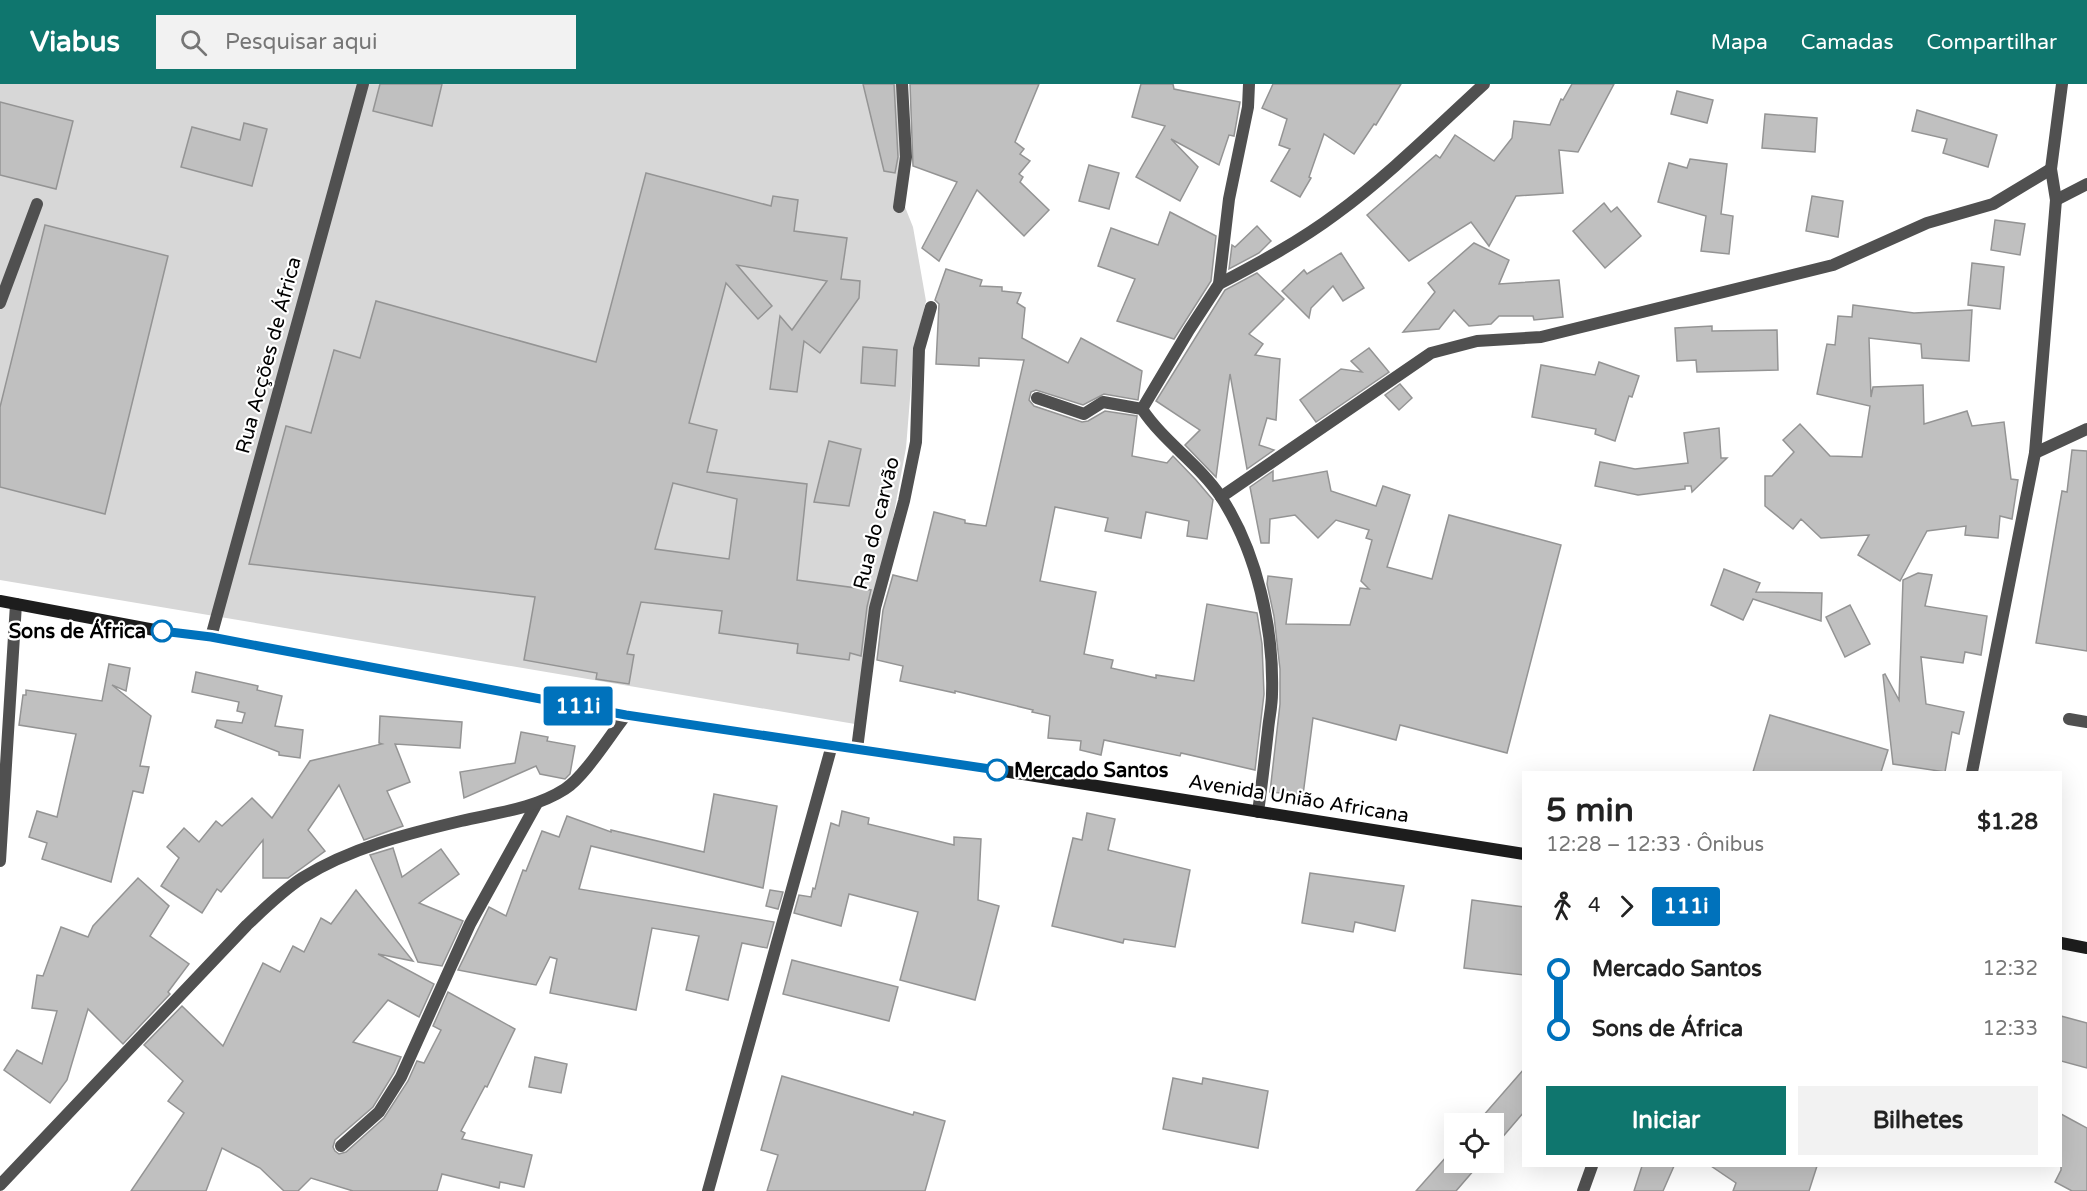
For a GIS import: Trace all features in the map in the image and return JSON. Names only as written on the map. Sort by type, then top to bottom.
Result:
[{"type":"main road","name":"Avenida União Africana","points":[[0,601],[160,631],[211,637],[626,715],[857,748],[1522,854]]},
{"type":"main road","points":[[2062,943],[2087,948]]},
{"type":"street","name":"Rua Acções de África","points":[[211,637],[363,84]]},
{"type":"street","points":[[898,207],[906,157],[902,84]]},
{"type":"street","points":[[1142,409],[1219,284],[1229,199],[1248,107],[1249,84]]},
{"type":"street","points":[[1219,284],[1262,261],[1336,214],[1411,151],[1484,84]]},
{"type":"street","points":[[1972,771],[2035,453],[2056,200],[2051,169],[2062,84]]},
{"type":"street","points":[[1221,497],[1431,353],[1477,341],[1541,337],[1833,265],[1927,223],[1993,204],[2051,169]]},
{"type":"street","points":[[2056,200],[2087,184]]},
{"type":"street","points":[[0,303],[37,204]]},
{"type":"street","name":"Rua do carvão","points":[[857,748],[875,608],[904,501],[916,442],[919,349],[931,307]]},
{"type":"street","points":[[1037,398],[1084,414],[1103,402],[1142,409],[1151,423],[1201,472],[1221,497],[1238,527],[1257,577],[1268,629],[1272,694],[1258,812]]},
{"type":"street","points":[[2035,453],[2087,429]]},
{"type":"street","points":[[0,861],[16,604]]},
{"type":"street","points":[[0,1185],[247,926],[302,878],[350,853],[410,833],[537,803],[566,788],[582,772],[626,715]]},
{"type":"street","points":[[2069,719],[2087,722]]},
{"type":"street","points":[[708,1191],[832,745]]},
{"type":"street","points":[[341,1146],[379,1112],[401,1077],[470,924],[537,803]]},
{"type":"street","points":[[1584,1191],[1592,1167]]},
{"type":"shaded area","points":[[0,84],[906,84],[903,202],[913,227],[926,301],[914,349],[906,448],[855,724],[0,580]]},
{"type":"building","points":[[380,84],[442,84],[432,126],[373,111]]},
{"type":"building","points":[[863,84],[894,84],[898,157],[895,173],[884,171]]},
{"type":"building","points":[[910,84],[1039,84],[1015,142],[1024,149],[1020,154],[1030,161],[1019,174],[1023,177],[1020,182],[1049,210],[1024,236],[977,190],[939,261],[922,248],[957,182],[913,166]]},
{"type":"building","points":[[1141,84],[1173,84],[1174,89],[1240,102],[1234,136],[1229,135],[1219,165],[1171,139],[1198,167],[1180,201],[1136,177],[1165,126],[1132,117]]},
{"type":"building","points":[[1273,84],[1401,84],[1376,125],[1374,124],[1354,154],[1324,134],[1309,177],[1311,178],[1300,197],[1271,181],[1290,149],[1279,145],[1287,119],[1262,108]]},
{"type":"building","points":[[1572,84],[1614,84],[1578,152],[1559,150],[1563,193],[1516,196],[1489,246],[1471,222],[1409,261],[1367,215],[1436,155],[1440,158],[1455,135],[1494,161],[1512,138],[1514,121],[1550,125],[1561,99],[1563,100]]},
{"type":"building","points":[[1677,91],[1713,100],[1707,123],[1671,114]]},
{"type":"building","points":[[0,102],[73,121],[56,189],[0,175]]},
{"type":"building","points":[[1917,110],[1997,135],[1988,167],[1943,153],[1947,139],[1912,131]]},
{"type":"building","points":[[1765,114],[1817,118],[1815,152],[1762,148]]},
{"type":"building","points":[[244,123],[267,129],[252,186],[181,167],[192,127],[240,140]]},
{"type":"building","points":[[1690,159],[1727,164],[1721,214],[1733,216],[1729,254],[1701,251],[1706,216],[1658,202],[1669,163],[1687,168]]},
{"type":"building","points":[[1089,165],[1119,173],[1109,209],[1079,201]]},
{"type":"building","points":[[646,173],[771,206],[773,196],[798,200],[794,231],[847,238],[841,279],[860,281],[859,298],[820,353],[804,341],[797,392],[770,389],[780,316],[792,330],[827,281],[737,265],[772,306],[758,319],[726,283],[689,423],[717,430],[707,472],[807,484],[797,580],[871,590],[861,656],[850,653],[849,660],[797,653],[798,644],[719,633],[722,611],[641,602],[627,654],[634,655],[629,684],[596,679],[597,673],[524,660],[535,597],[249,564],[286,426],[311,433],[334,350],[360,358],[376,301],[596,362]],"holes":[[[673,483],[737,499],[729,559],[655,549]]]},
{"type":"building","points":[[1812,196],[1843,201],[1838,237],[1806,231]]},
{"type":"building","points":[[1604,203],[1611,212],[1617,207],[1641,236],[1605,268],[1573,231]]},
{"type":"building","points":[[1170,212],[1216,236],[1211,281],[1174,339],[1117,321],[1135,279],[1098,266],[1111,228],[1158,245]]},
{"type":"building","points":[[1995,220],[2025,224],[2020,255],[1991,250]]},
{"type":"building","points":[[45,225],[168,256],[105,514],[0,487],[0,407]]},
{"type":"building","points":[[1257,226],[1271,241],[1259,253],[1229,269],[1232,245],[1235,247]]},
{"type":"building","points":[[1474,243],[1509,260],[1499,284],[1559,280],[1563,317],[1534,320],[1533,316],[1499,316],[1491,324],[1469,326],[1454,310],[1439,329],[1403,332],[1435,292],[1428,283]]},
{"type":"building","points":[[1341,253],[1364,288],[1343,301],[1333,286],[1311,308],[1309,318],[1282,291],[1304,270],[1307,274]]},
{"type":"building","points":[[1972,263],[2004,267],[2000,309],[1968,305]]},
{"type":"building","points":[[946,269],[982,280],[980,286],[1002,287],[1002,291],[1021,293],[1017,303],[1025,308],[1022,338],[1068,363],[1081,338],[1142,371],[1138,400],[1104,394],[1083,405],[1036,390],[1031,392],[1029,400],[1034,406],[1082,422],[1105,411],[1137,416],[1132,456],[1167,463],[1173,456],[1213,500],[1207,539],[1187,536],[1189,521],[1146,512],[1141,538],[1105,531],[1108,518],[1055,507],[1040,581],[1096,592],[1084,654],[1113,660],[1111,668],[1156,678],[1156,675],[1194,681],[1207,604],[1257,613],[1262,644],[1264,694],[1255,770],[1181,753],[1180,756],[1104,740],[1101,755],[1080,750],[1081,741],[1048,738],[1050,716],[955,691],[955,693],[900,681],[903,666],[877,660],[883,610],[893,575],[917,581],[934,512],[965,520],[965,523],[986,526],[1024,360],[979,358],[979,366],[936,364],[939,304],[935,300]]},
{"type":"building","points":[[1257,273],[1284,299],[1249,334],[1263,344],[1255,355],[1280,359],[1276,420],[1267,418],[1259,445],[1274,450],[1247,469],[1230,374],[1216,477],[1185,445],[1200,430],[1156,401],[1225,290]]},
{"type":"building","points":[[1853,305],[1914,313],[1972,310],[1969,361],[1922,358],[1921,344],[1869,338],[1871,397],[1873,387],[1923,385],[1924,424],[1967,411],[1972,426],[2004,422],[2011,479],[2018,480],[2012,519],[2000,516],[1998,538],[1965,535],[1966,526],[1927,531],[1900,581],[1858,555],[1869,535],[1821,538],[1801,519],[1793,529],[1765,506],[1765,476],[1772,476],[1794,452],[1783,440],[1800,424],[1830,456],[1862,457],[1870,406],[1817,394],[1827,344],[1835,345],[1838,316],[1852,317]]},
{"type":"building","points":[[1712,326],[1712,331],[1777,330],[1778,370],[1697,372],[1696,360],[1677,361],[1675,328]]},
{"type":"building","points":[[863,347],[897,350],[895,386],[861,383]]},
{"type":"building","points":[[1369,348],[1389,372],[1316,422],[1300,400],[1341,369],[1362,372],[1351,361]]},
{"type":"building","points":[[1599,362],[1639,376],[1632,397],[1629,396],[1615,441],[1595,434],[1596,429],[1532,417],[1541,365],[1595,375]]},
{"type":"building","points":[[1400,384],[1412,398],[1399,410],[1385,395]]},
{"type":"building","points":[[1719,428],[1721,458],[1727,458],[1692,492],[1691,486],[1685,486],[1685,489],[1638,495],[1595,486],[1600,462],[1635,469],[1688,463],[1684,433]]},
{"type":"building","points":[[829,441],[861,449],[849,506],[814,502]]},
{"type":"building","points":[[2072,450],[2087,451],[2087,651],[2036,643],[2062,491],[2067,492]]},
{"type":"building","points":[[1273,471],[1273,481],[1327,471],[1331,491],[1376,506],[1383,486],[1410,495],[1387,567],[1432,579],[1449,515],[1561,545],[1507,753],[1400,725],[1396,740],[1313,718],[1303,795],[1270,792],[1280,704],[1280,669],[1274,616],[1267,584],[1268,576],[1292,579],[1286,624],[1350,625],[1360,588],[1369,589],[1361,581],[1372,540],[1366,538],[1369,530],[1336,520],[1318,538],[1295,515],[1270,519],[1269,543],[1261,543],[1250,487]]},
{"type":"building","points":[[1724,569],[1760,583],[1756,592],[1822,593],[1821,621],[1753,599],[1743,620],[1711,605]]},
{"type":"building","points":[[1918,573],[1932,575],[1925,606],[1987,616],[1981,655],[1965,652],[1963,663],[1921,657],[1926,704],[1964,712],[1959,734],[1952,732],[1945,771],[1893,764],[1883,675],[1885,674],[1899,700],[1903,580]]},
{"type":"building","points":[[1850,605],[1870,644],[1845,657],[1826,617]]},
{"type":"building","points":[[109,664],[130,668],[126,691],[112,685],[151,716],[140,766],[149,767],[143,793],[133,791],[111,882],[42,859],[47,843],[29,837],[37,811],[57,817],[76,734],[19,725],[23,695],[26,695],[26,690],[102,701]]},
{"type":"building","points":[[196,672],[258,686],[257,690],[282,696],[275,726],[303,730],[300,758],[279,755],[279,752],[215,727],[217,720],[242,723],[245,713],[237,711],[239,702],[192,692]]},
{"type":"building","points":[[1770,715],[1888,750],[1881,771],[1753,771]]},
{"type":"building","points":[[380,716],[462,722],[460,748],[395,744],[410,782],[387,791],[403,826],[364,840],[339,785],[308,830],[325,851],[288,878],[263,878],[263,840],[221,892],[217,889],[202,913],[161,886],[179,858],[167,847],[184,828],[199,842],[216,821],[222,826],[252,798],[272,818],[310,761],[382,744],[379,743]]},
{"type":"building","points":[[521,732],[548,737],[547,741],[575,746],[570,774],[565,779],[540,774],[536,766],[464,798],[460,772],[515,763]]},
{"type":"building","points":[[714,794],[777,806],[763,888],[591,846],[579,889],[774,922],[767,948],[742,943],[728,1000],[686,990],[699,936],[652,928],[636,1010],[550,993],[557,959],[550,957],[536,985],[458,970],[489,907],[506,916],[523,870],[526,871],[542,831],[559,837],[567,816],[611,832],[611,830],[704,852]]},
{"type":"building","points":[[842,811],[869,818],[868,824],[954,845],[954,837],[981,839],[978,900],[999,906],[975,1000],[900,980],[918,912],[849,894],[841,926],[794,913],[799,895],[811,897],[813,888],[815,889],[831,823],[839,826]]},
{"type":"building","points":[[1087,813],[1115,819],[1108,850],[1190,870],[1175,947],[1124,939],[1123,943],[1052,926],[1073,838],[1082,840]]},
{"type":"building","points":[[393,848],[402,877],[441,849],[459,874],[419,903],[463,921],[442,966],[418,962],[370,855]]},
{"type":"building","points":[[1310,873],[1404,886],[1395,931],[1355,922],[1353,932],[1302,923]]},
{"type":"building","points":[[138,878],[169,906],[150,936],[189,964],[168,992],[170,994],[123,1044],[88,1009],[67,1080],[50,1103],[4,1070],[17,1050],[42,1064],[57,1011],[32,1008],[37,975],[43,976],[61,927],[88,937],[93,926]]},
{"type":"building","points":[[356,890],[413,961],[378,954],[434,984],[419,1017],[388,1000],[353,1042],[401,1057],[373,1107],[335,1140],[333,1147],[335,1151],[339,1154],[346,1152],[384,1118],[408,1081],[417,1061],[424,1063],[441,1030],[433,1026],[448,992],[515,1029],[487,1087],[485,1086],[461,1131],[465,1133],[462,1139],[532,1155],[524,1187],[500,1182],[499,1188],[442,1174],[437,1191],[353,1191],[311,1178],[298,1191],[284,1191],[260,1168],[222,1148],[206,1191],[131,1191],[184,1113],[168,1101],[183,1081],[144,1045],[182,1006],[223,1046],[263,963],[280,972],[293,946],[304,952],[321,918],[331,924]]},
{"type":"building","points":[[770,890],[783,892],[778,909],[766,906]]},
{"type":"building","points":[[1472,900],[1522,907],[1522,975],[1464,968]]},
{"type":"building","points":[[792,960],[898,987],[889,1021],[783,994]]},
{"type":"building","points":[[2062,1016],[2087,1023],[2087,1068],[2062,1061]]},
{"type":"building","points":[[535,1057],[567,1064],[561,1093],[529,1087]]},
{"type":"building","points":[[1522,1071],[1522,1114],[1504,1135],[1504,1113],[1486,1113]]},
{"type":"building","points":[[782,1076],[913,1115],[914,1112],[945,1121],[925,1191],[767,1191],[778,1155],[761,1150]]},
{"type":"building","points":[[1173,1078],[1202,1084],[1203,1078],[1268,1091],[1258,1148],[1163,1129]]},
{"type":"building","points":[[2062,1115],[2087,1128],[2087,1191],[2072,1191],[2055,1182],[2061,1170]]},
{"type":"building","points":[[1444,1159],[1444,1173],[1472,1173],[1456,1191],[1416,1191]]},
{"type":"building","points":[[1642,1167],[1674,1167],[1663,1191],[1634,1191]]},
{"type":"building","points":[[1712,1167],[1817,1167],[1809,1191],[1733,1191],[1736,1183]]},
{"type":"bus line","name":"111i","points":[[162,631],[211,637],[626,715],[997,770]]},
{"type":"place","name":"Sons de África","points":[[162,631]]},
{"type":"place","name":"Mercado Santos","points":[[997,770]]}]
